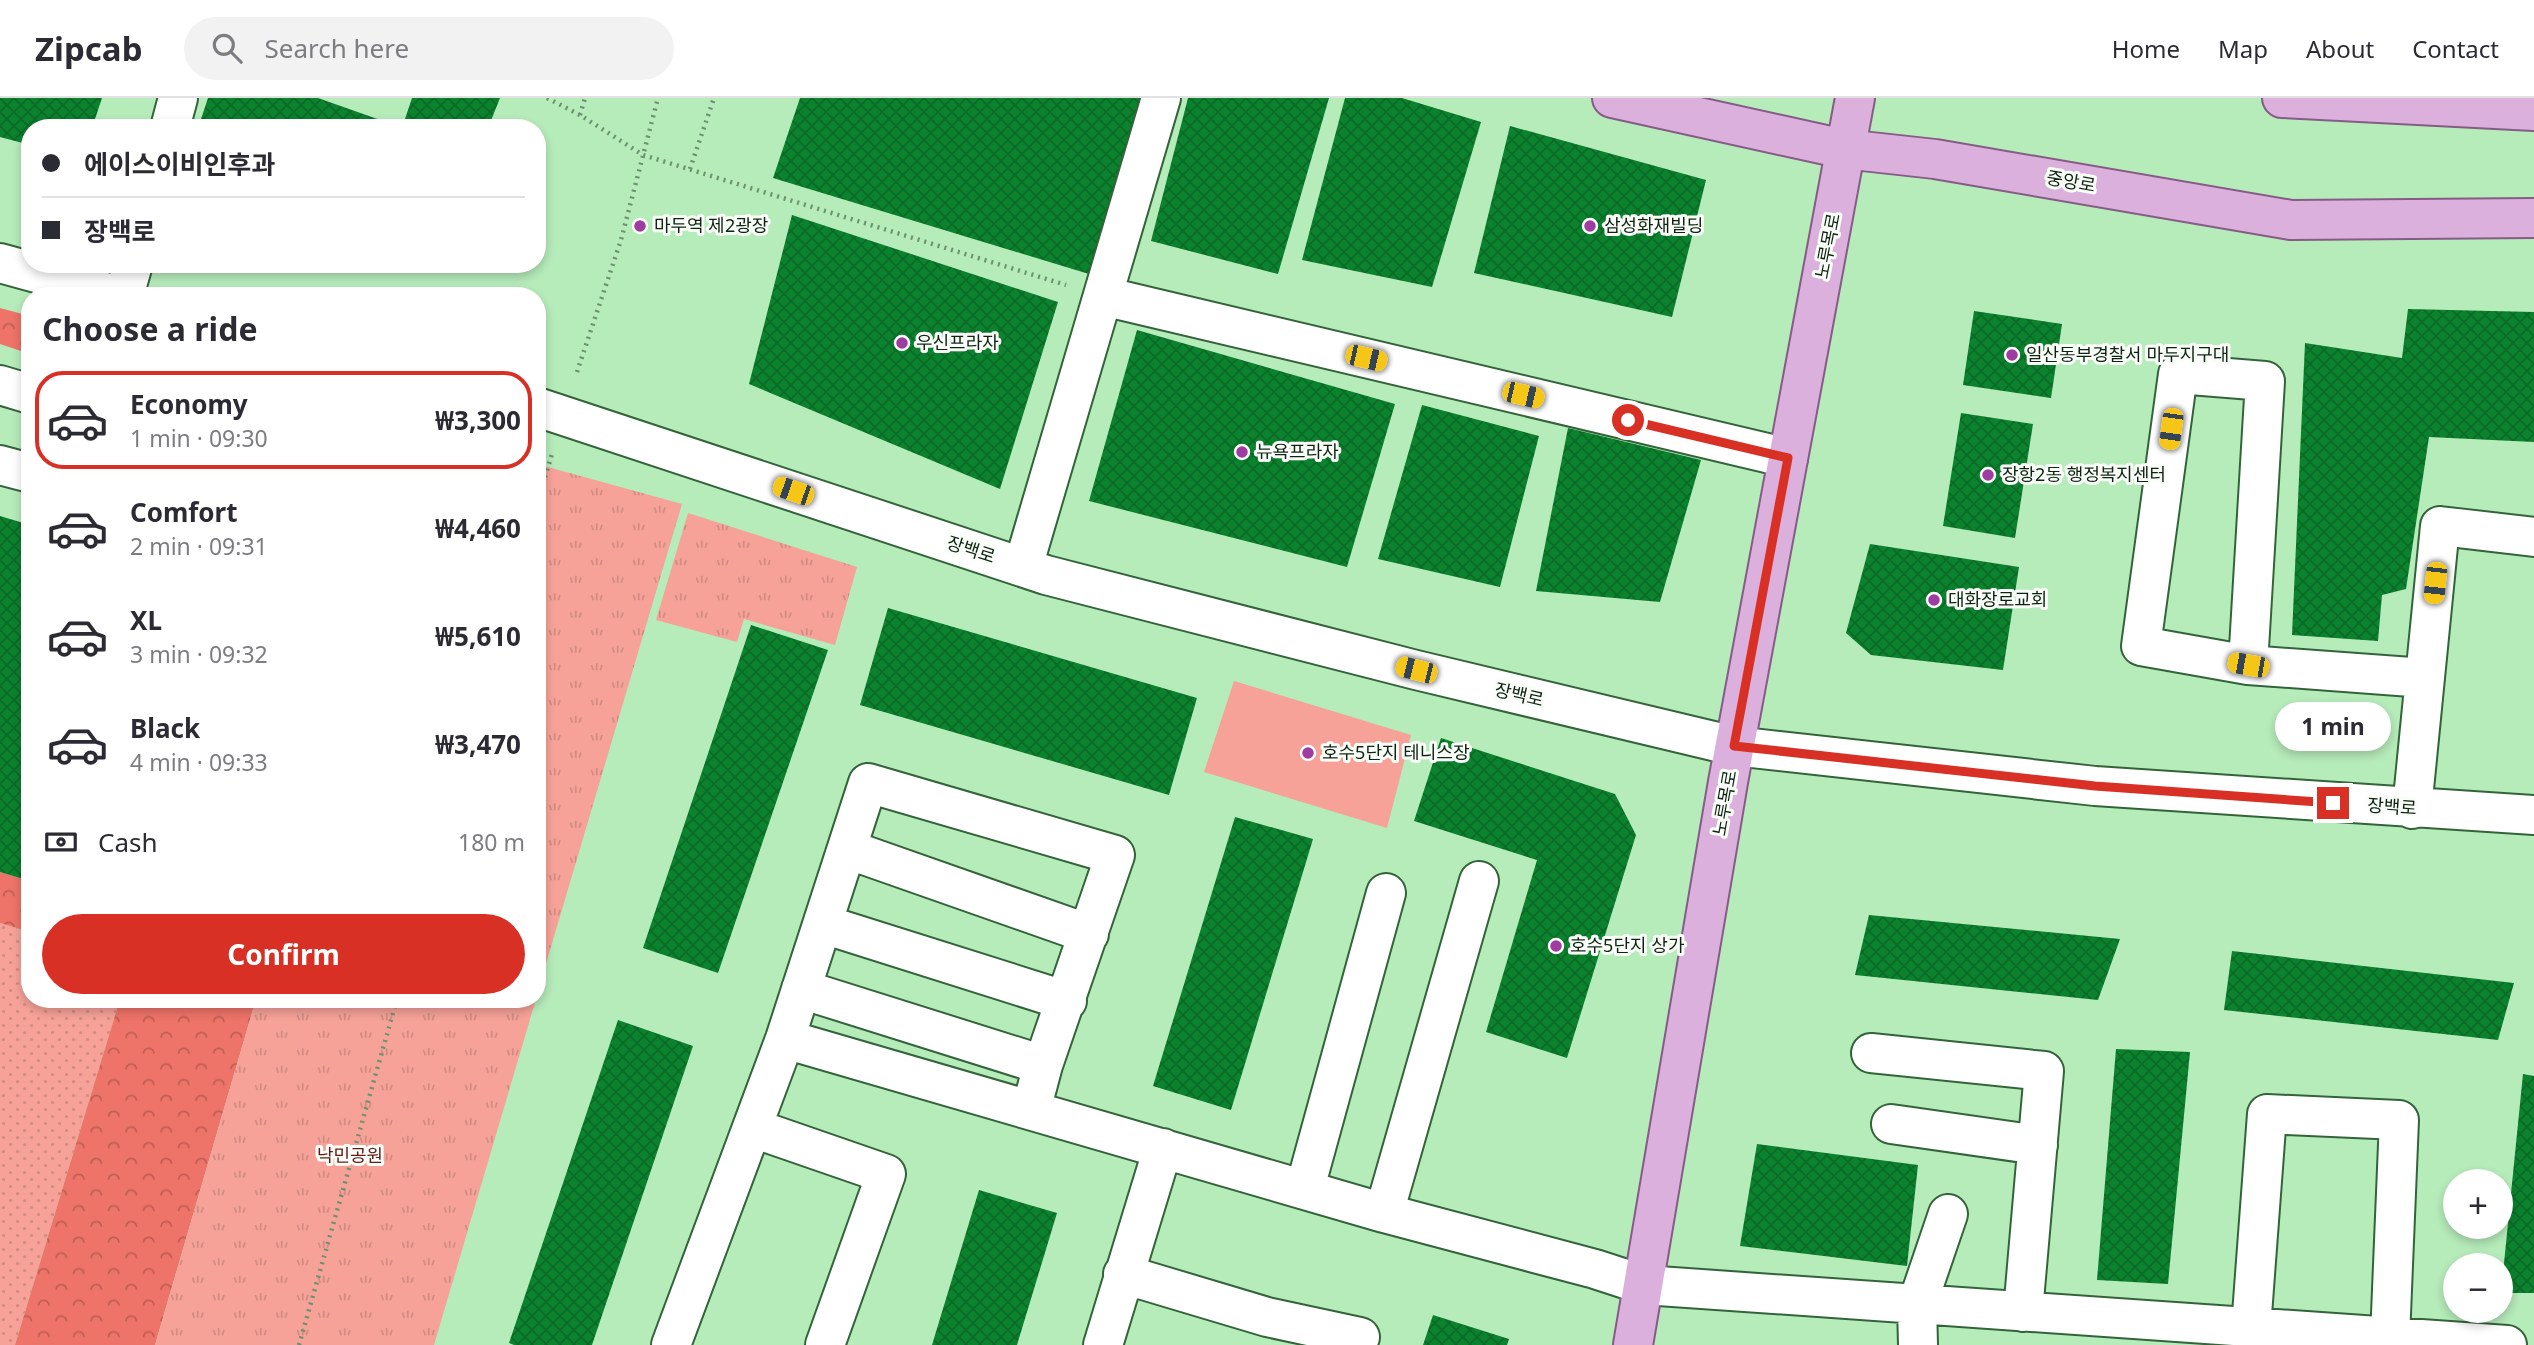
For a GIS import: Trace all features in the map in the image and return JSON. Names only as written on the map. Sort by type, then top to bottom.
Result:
[{"type":"main road","name":"중앙로","points":[[1612,98],[1844,149],[1935,159],[2291,220],[2534,218]]},
{"type":"main road","name":"노루목로","points":[[1633,1345],[1734,746],[1855,98]]},
{"type":"main road","points":[[2282,98],[2534,111]]},
{"type":"street","points":[[172,119],[178,98]]},
{"type":"street","points":[[1023,567],[1161,98]]},
{"type":"street","points":[[0,263],[21,269]]},
{"type":"street","points":[[37,273],[89,287]]},
{"type":"street","points":[[1103,296],[1788,458]]},
{"type":"street","points":[[2248,665],[2265,381],[2178,374],[2141,646],[2248,665],[2426,678]]},
{"type":"street","points":[[0,385],[21,391]]},
{"type":"street","name":"장백로","points":[[546,410],[1023,567],[1416,670],[1734,746],[2095,786],[2534,815]]},
{"type":"street","points":[[0,465],[21,471]]},
{"type":"street","points":[[2412,809],[2440,526],[2534,537]]},
{"type":"street","points":[[671,1345],[785,1039],[868,783],[1115,855],[1043,1065],[1031,1110]]},
{"type":"street","points":[[847,849],[1089,934]]},
{"type":"street","points":[[1384,1213],[1479,881]]},
{"type":"street","points":[[1305,1188],[1386,893]]},
{"type":"street","points":[[822,924],[1067,1001]]},
{"type":"street","points":[[801,989],[1043,1065]]},
{"type":"street","points":[[785,1039],[1384,1213],[1595,1269],[1644,1285],[2251,1328],[2291,1338],[2389,1338],[2507,1345]]},
{"type":"street","points":[[1871,1053],[2044,1071],[2023,1312]]},
{"type":"street","points":[[2251,1328],[2267,1114],[2399,1121],[2389,1338]]},
{"type":"street","points":[[1891,1124],[2038,1145]]},
{"type":"street","points":[[753,1128],[886,1174],[825,1345]]},
{"type":"street","points":[[1103,1345],[1163,1148]]},
{"type":"street","points":[[1918,1345],[1917,1305],[1948,1214]]},
{"type":"street","points":[[1124,1275],[1263,1331],[1360,1337]]},
{"type":"path","points":[[547,98],[580,115],[643,155],[1103,296]]},
{"type":"path","points":[[580,115],[585,98]]},
{"type":"path","points":[[577,372],[621,240],[658,98]]},
{"type":"path","points":[[690,169],[714,98]]},
{"type":"path","points":[[546,473],[552,453]]},
{"type":"path","points":[[299,1345],[394,1008]]},
{"type":"green space","points":[[0,308],[21,314],[21,351],[0,344]]},
{"type":"green space","points":[[546,466],[682,504],[546,964]]},
{"type":"green space","points":[[688,513],[857,567],[835,645],[744,619],[737,642],[656,620]]},
{"type":"green space","name":"호수5단지 테니스장","points":[[1234,681],[1411,735],[1387,828],[1204,772]]},
{"type":"green space","points":[[0,872],[21,878],[21,929],[0,923]]},
{"type":"green space","points":[[0,923],[21,929],[21,1008],[117,1008],[15,1345],[0,1345]]},
{"type":"green space","points":[[117,1008],[253,1008],[155,1345],[15,1345]]},
{"type":"green space","name":"낙민공원","points":[[253,1008],[533,1008],[434,1345],[155,1345]]},
{"type":"building","points":[[0,98],[102,98],[95,119],[21,119],[21,143],[0,137]]},
{"type":"building","points":[[208,98],[318,98],[377,119],[201,119]]},
{"type":"building","points":[[412,98],[500,98],[492,119],[405,119]]},
{"type":"building","points":[[800,98],[1143,98],[1089,274],[773,178]]},
{"type":"building","points":[[1188,98],[1329,98],[1278,274],[1151,241]]},
{"type":"building","points":[[1345,98],[1402,98],[1481,122],[1432,287],[1302,260]]},
{"type":"building","name":"삼성화재빌딩","points":[[1510,126],[1706,180],[1672,317],[1474,273]]},
{"type":"building","name":"우신프라자","points":[[792,215],[1058,302],[1000,489],[749,384]]},
{"type":"building","points":[[2408,309],[2534,312],[2534,442],[2429,437],[2406,589],[2382,595],[2378,641],[2292,635],[2305,343],[2402,358]]},
{"type":"building","name":"일산동부경찰서 마두지구대","points":[[1974,311],[2062,324],[2051,398],[1963,385]]},
{"type":"building","name":"뉴욕프라자","points":[[1137,330],[1395,404],[1347,567],[1089,501]]},
{"type":"building","points":[[1422,405],[1539,436],[1500,587],[1378,559]]},
{"type":"building","name":"장항2동 행정복지센터","points":[[1961,413],[2033,424],[2015,538],[1943,526]]},
{"type":"building","points":[[1568,428],[1701,460],[1660,602],[1536,591]]},
{"type":"building","points":[[0,516],[21,522],[21,878],[0,872]]},
{"type":"building","name":"대화장로교회","points":[[1870,544],[2019,567],[2003,670],[1871,655],[1846,633]]},
{"type":"building","points":[[888,608],[1197,698],[1169,795],[860,705]]},
{"type":"building","points":[[751,625],[828,650],[718,973],[643,948]]},
{"type":"building","name":"호수5단지 상가","points":[[1441,738],[1615,794],[1636,835],[1567,1058],[1486,1032],[1537,860],[1414,821]]},
{"type":"building","points":[[1235,817],[1313,839],[1231,1110],[1153,1086]]},
{"type":"building","points":[[1869,915],[2120,939],[2098,1000],[1855,975]]},
{"type":"building","points":[[2232,951],[2514,983],[2498,1040],[2224,1010]]},
{"type":"building","points":[[618,1020],[693,1046],[592,1345],[514,1345],[509,1343]]},
{"type":"building","points":[[2116,1049],[2190,1052],[2168,1284],[2097,1280]]},
{"type":"building","points":[[2523,1074],[2534,1076],[2534,1293],[2513,1293],[2513,1253],[2505,1253],[2506,1239],[2513,1239],[2513,1174]]},
{"type":"building","points":[[1757,1144],[1918,1165],[1907,1266],[1740,1246]]},
{"type":"building","points":[[979,1190],[1057,1213],[1017,1345],[932,1345]]},
{"type":"building","points":[[1433,1315],[1509,1339],[1507,1345],[1423,1345]]},
{"type":"place","name":"마두역 제2광장","points":[[640,226]]},
{"type":"place","name":"삼성화재빌딩","points":[[1590,226]]},
{"type":"place","name":"우신프라자","points":[[902,343]]},
{"type":"place","name":"일산동부경찰서 마두지구대","points":[[2012,355]]},
{"type":"place","name":"뉴욕프라자","points":[[1242,452]]},
{"type":"place","name":"장항2동 행정복지센터","points":[[1988,475]]},
{"type":"place","name":"대화장로교회","points":[[1934,600]]},
{"type":"place","name":"호수5단지 테니스장","points":[[1308,753]]},
{"type":"place","name":"호수5단지 상가","points":[[1556,946]]},
{"type":"route","points":[[1628,420],[1788,458],[1734,746],[2095,786],[2333,803]]}]
